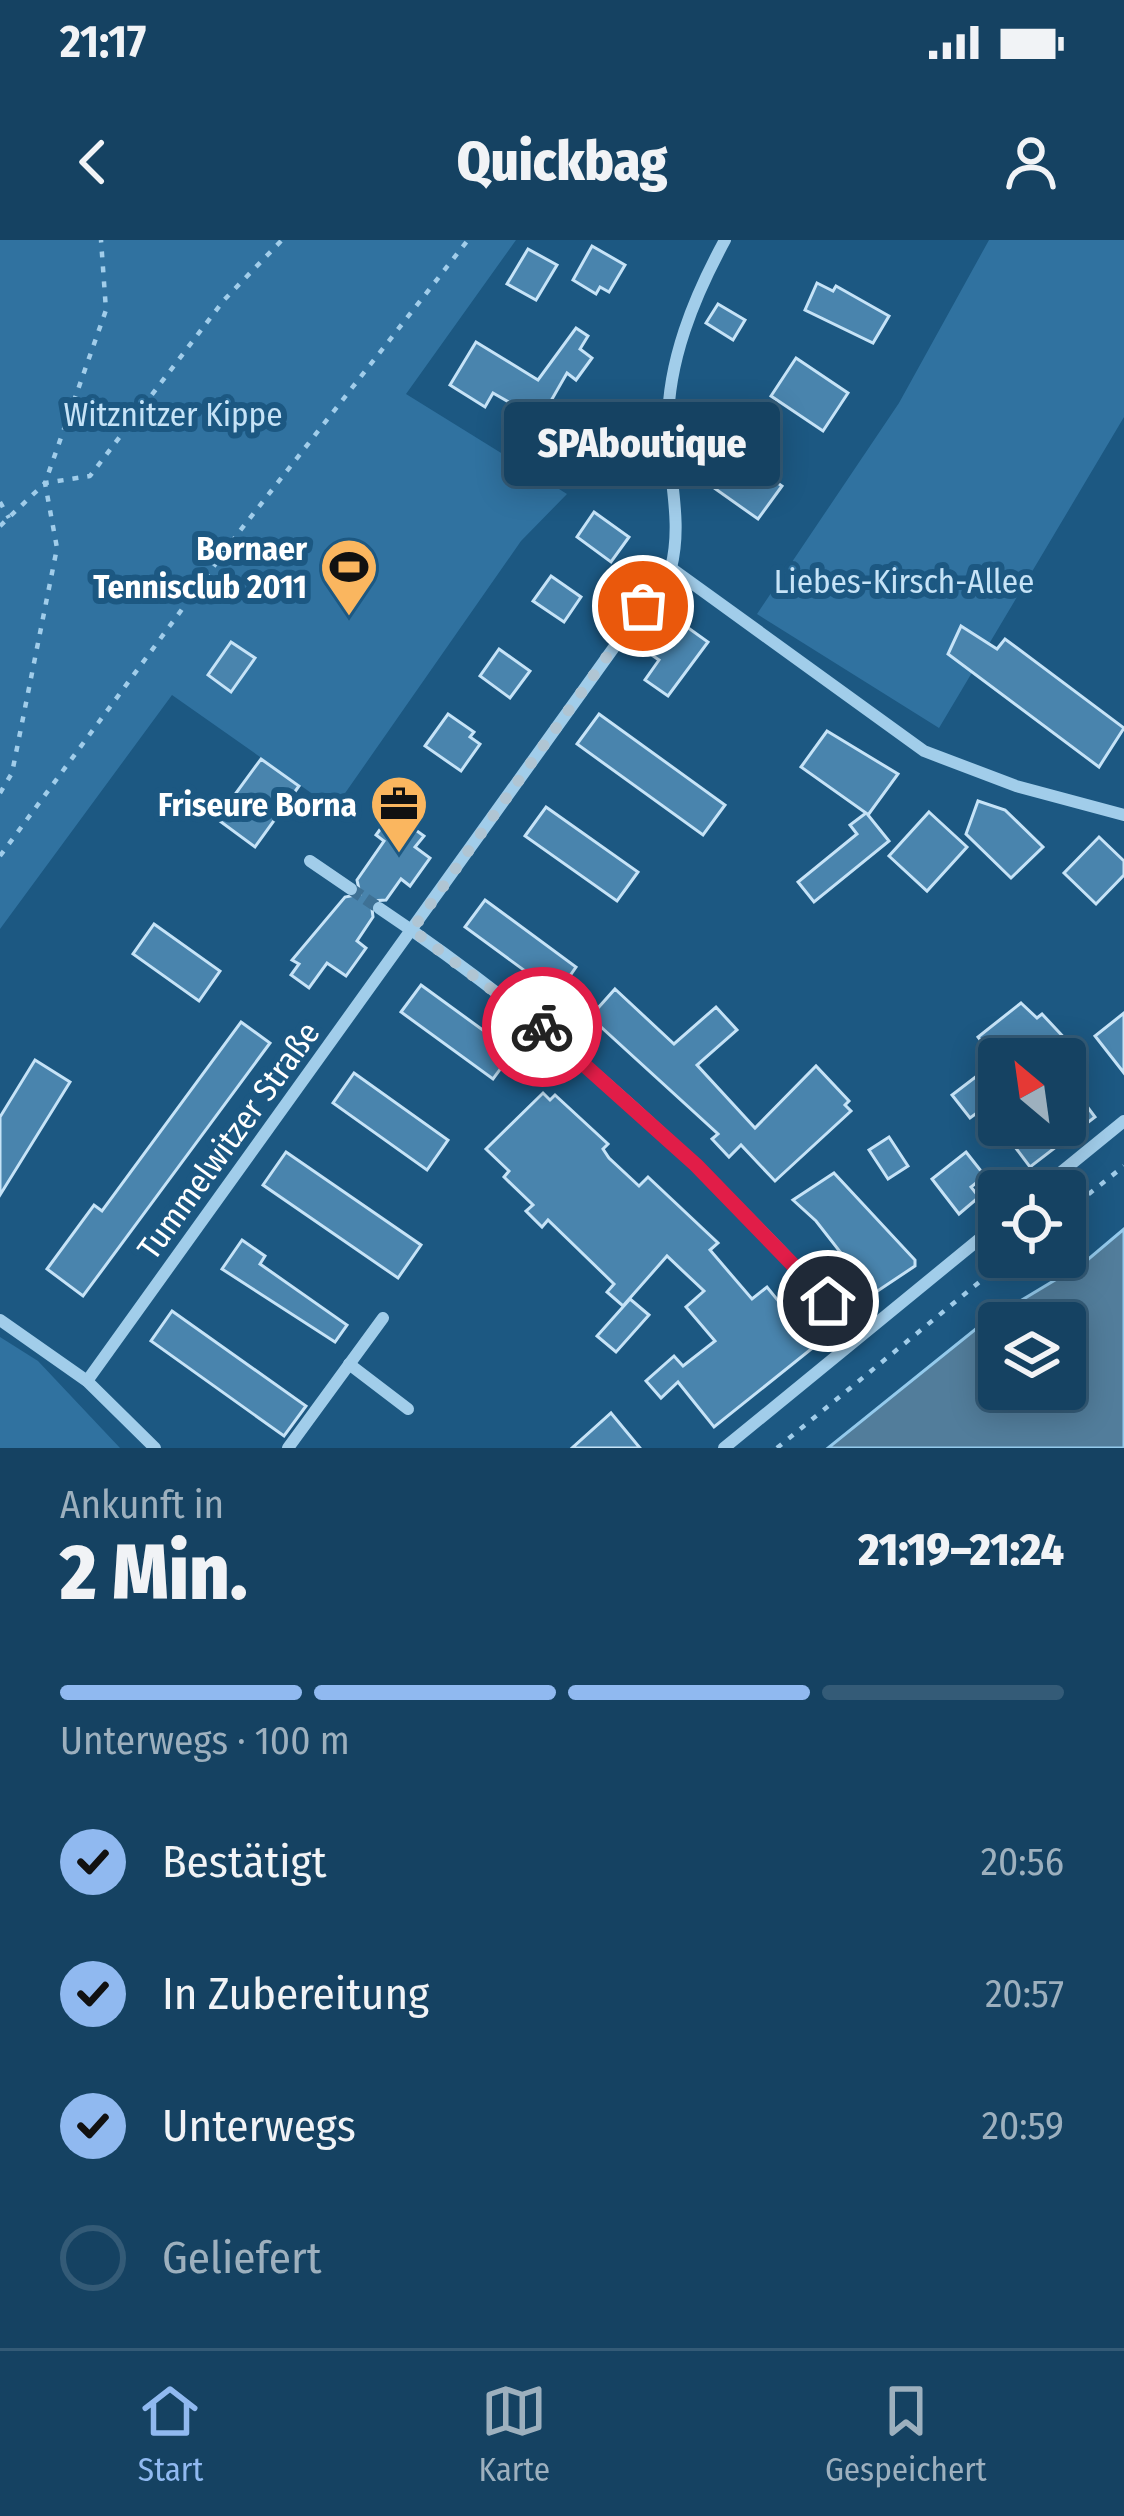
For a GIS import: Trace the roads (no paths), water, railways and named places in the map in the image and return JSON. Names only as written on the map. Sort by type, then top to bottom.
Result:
[{"type":"street","name":"Tummelwitzer Straße","points":[[87,1381],[671,568],[680,532],[668,426],[676,352],[725,240]]},
{"type":"street","points":[[671,568],[924,751],[1016,786],[1124,815]]},
{"type":"street","points":[[310,861],[351,889]]},
{"type":"street","points":[[380,908],[609,1082],[765,1231],[860,1336]]},
{"type":"street","points":[[1064,1170],[1124,1121]]},
{"type":"street","points":[[724,1448],[978,1240]]},
{"type":"street","points":[[288,1448],[383,1318]]},
{"type":"street","points":[[0,1320],[87,1381],[155,1448]]},
{"type":"street","points":[[349,1364],[408,1408]]},
{"type":"tunnel","points":[[351,889],[379,908]]},
{"type":"place","name":"SPAboutique","points":[[643,606]]},
{"type":"place","name":"Bornaer Tennisclub 2011","points":[[349,618]]},
{"type":"place","name":"Friseure Borna","points":[[399,855]]},
{"type":"park label","name":"Witznitzer Kippe","points":[[173,414]]},
{"type":"park label","name":"Liebes-Kirsch-Allee","points":[[904,581]]}]
